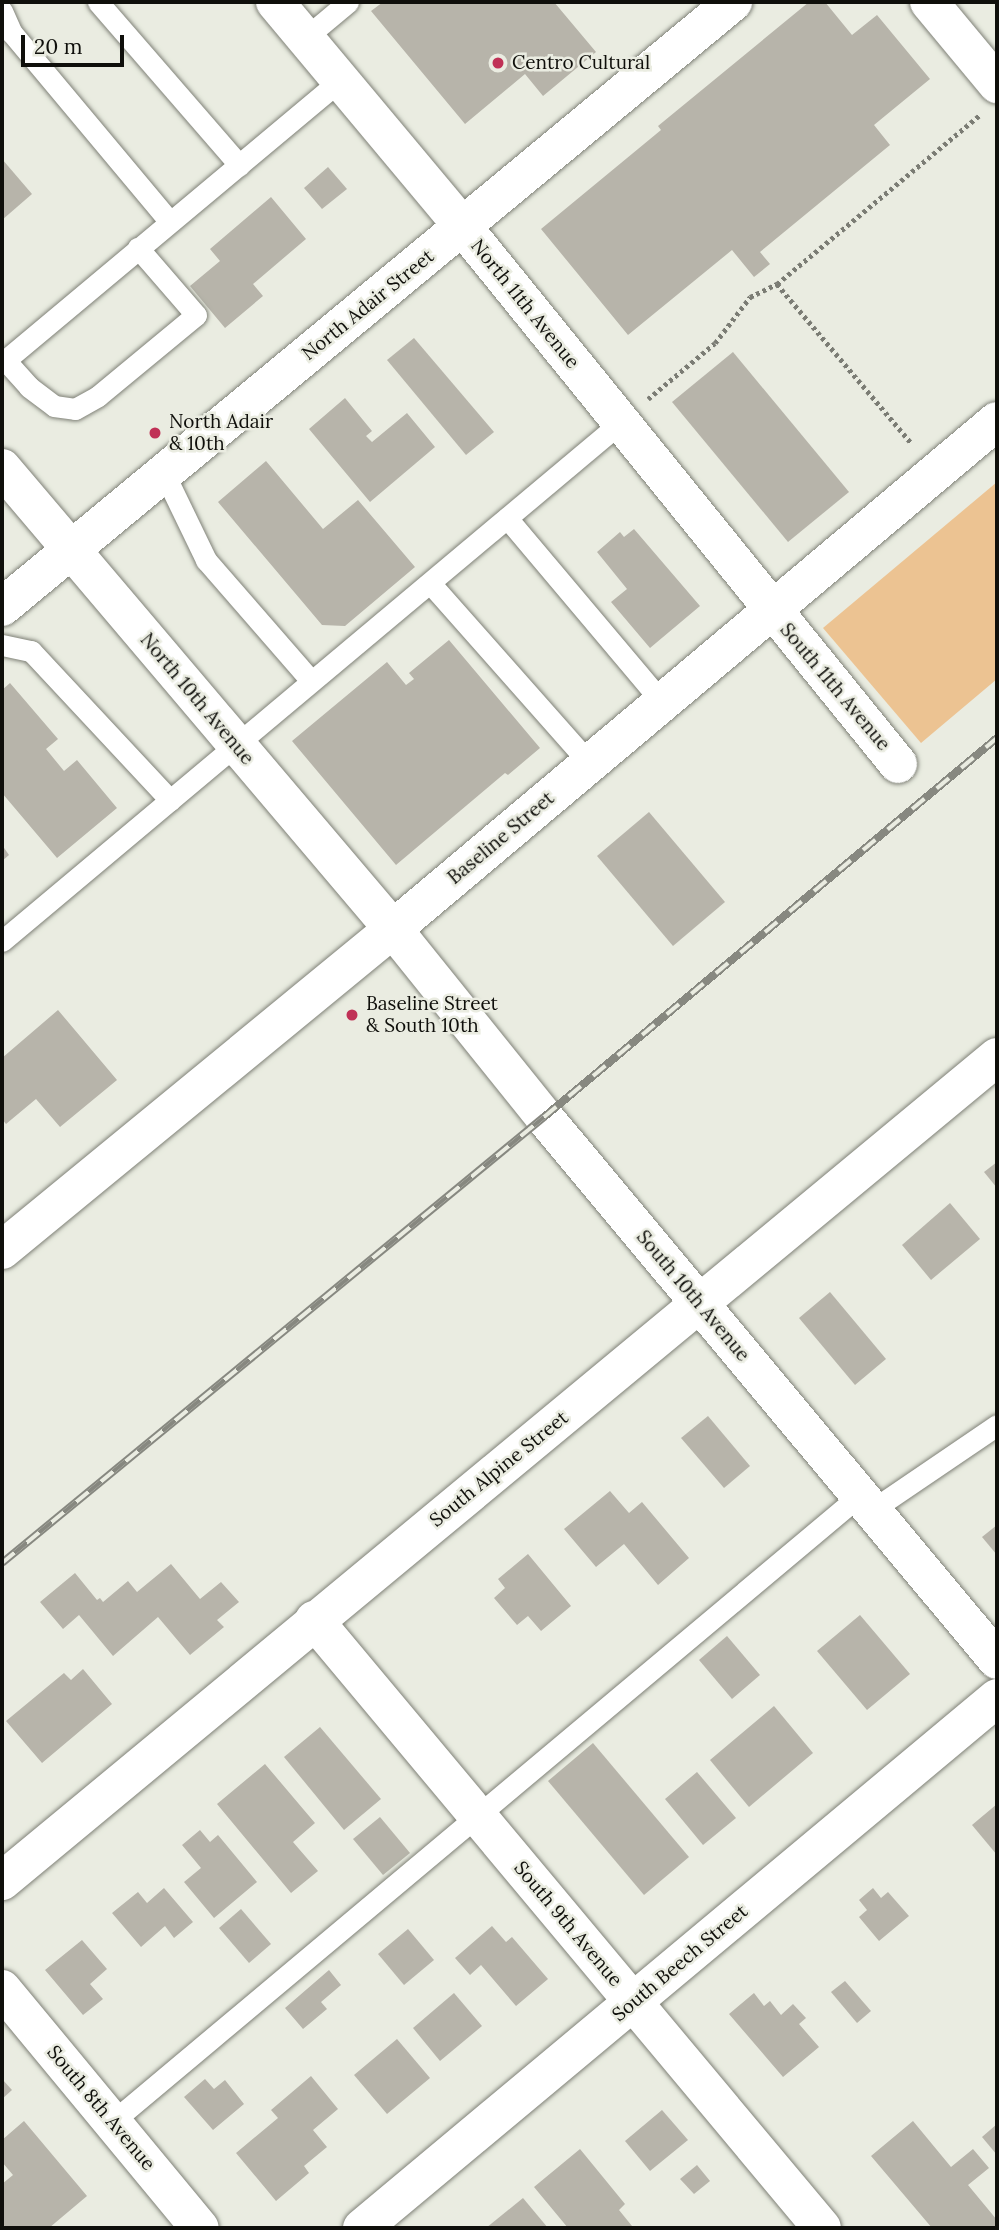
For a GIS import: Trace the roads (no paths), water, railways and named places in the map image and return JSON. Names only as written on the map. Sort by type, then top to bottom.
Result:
[{"type":"main road","name":"North 11th Avenue","points":[[275,2],[463,227],[771,610]]},
{"type":"main road","name":"North Adair Street","points":[[2,607],[733,2]]},
{"type":"main road","points":[[929,2],[993,97]]},
{"type":"main road","name":"Baseline Street","points":[[2,1250],[393,929],[997,421]]},
{"type":"main road","name":"North 10th Avenue","points":[[2,468],[393,929]]},
{"type":"main road","name":"South 11th Avenue","points":[[771,610],[898,764]]},
{"type":"main road","name":"South 10th Avenue","points":[[393,929],[700,1305],[997,1660]]},
{"type":"main road","name":"South Alpine Street","points":[[2,1881],[997,1057]]},
{"type":"main road","name":"South 9th Avenue","points":[[314,1620],[822,2228]]},
{"type":"main road","name":"South Beech Street","points":[[362,2228],[997,1698]]},
{"type":"main road","name":"South 8th Avenue","points":[[2,1989],[200,2228]]},
{"type":"lane","points":[[98,2],[239,165]]},
{"type":"lane","points":[[305,38],[348,2]]},
{"type":"lane","points":[[2,11],[12,33],[170,222]]},
{"type":"lane","points":[[138,248],[196,315],[98,396],[75,409],[54,406],[29,387],[3,361],[138,248],[239,165],[340,80]]},
{"type":"lane","points":[[2,941],[620,423]]},
{"type":"lane","points":[[164,473],[206,560],[311,681]]},
{"type":"lane","points":[[507,518],[662,702]]},
{"type":"lane","points":[[430,583],[589,763]]},
{"type":"lane","points":[[2,645],[31,651],[170,800]]},
{"type":"lane","points":[[112,2122],[478,1816],[866,1503],[997,1425]]},
{"type":"railway","points":[[2,1563],[544,1117],[997,738]]},
{"type":"place","name":"Centro Cultural","points":[[498,63]]},
{"type":"place","name":"North Adair & 10th","points":[[155,433]]},
{"type":"place","name":"Baseline Street & South 10th","points":[[352,1015]]}]
